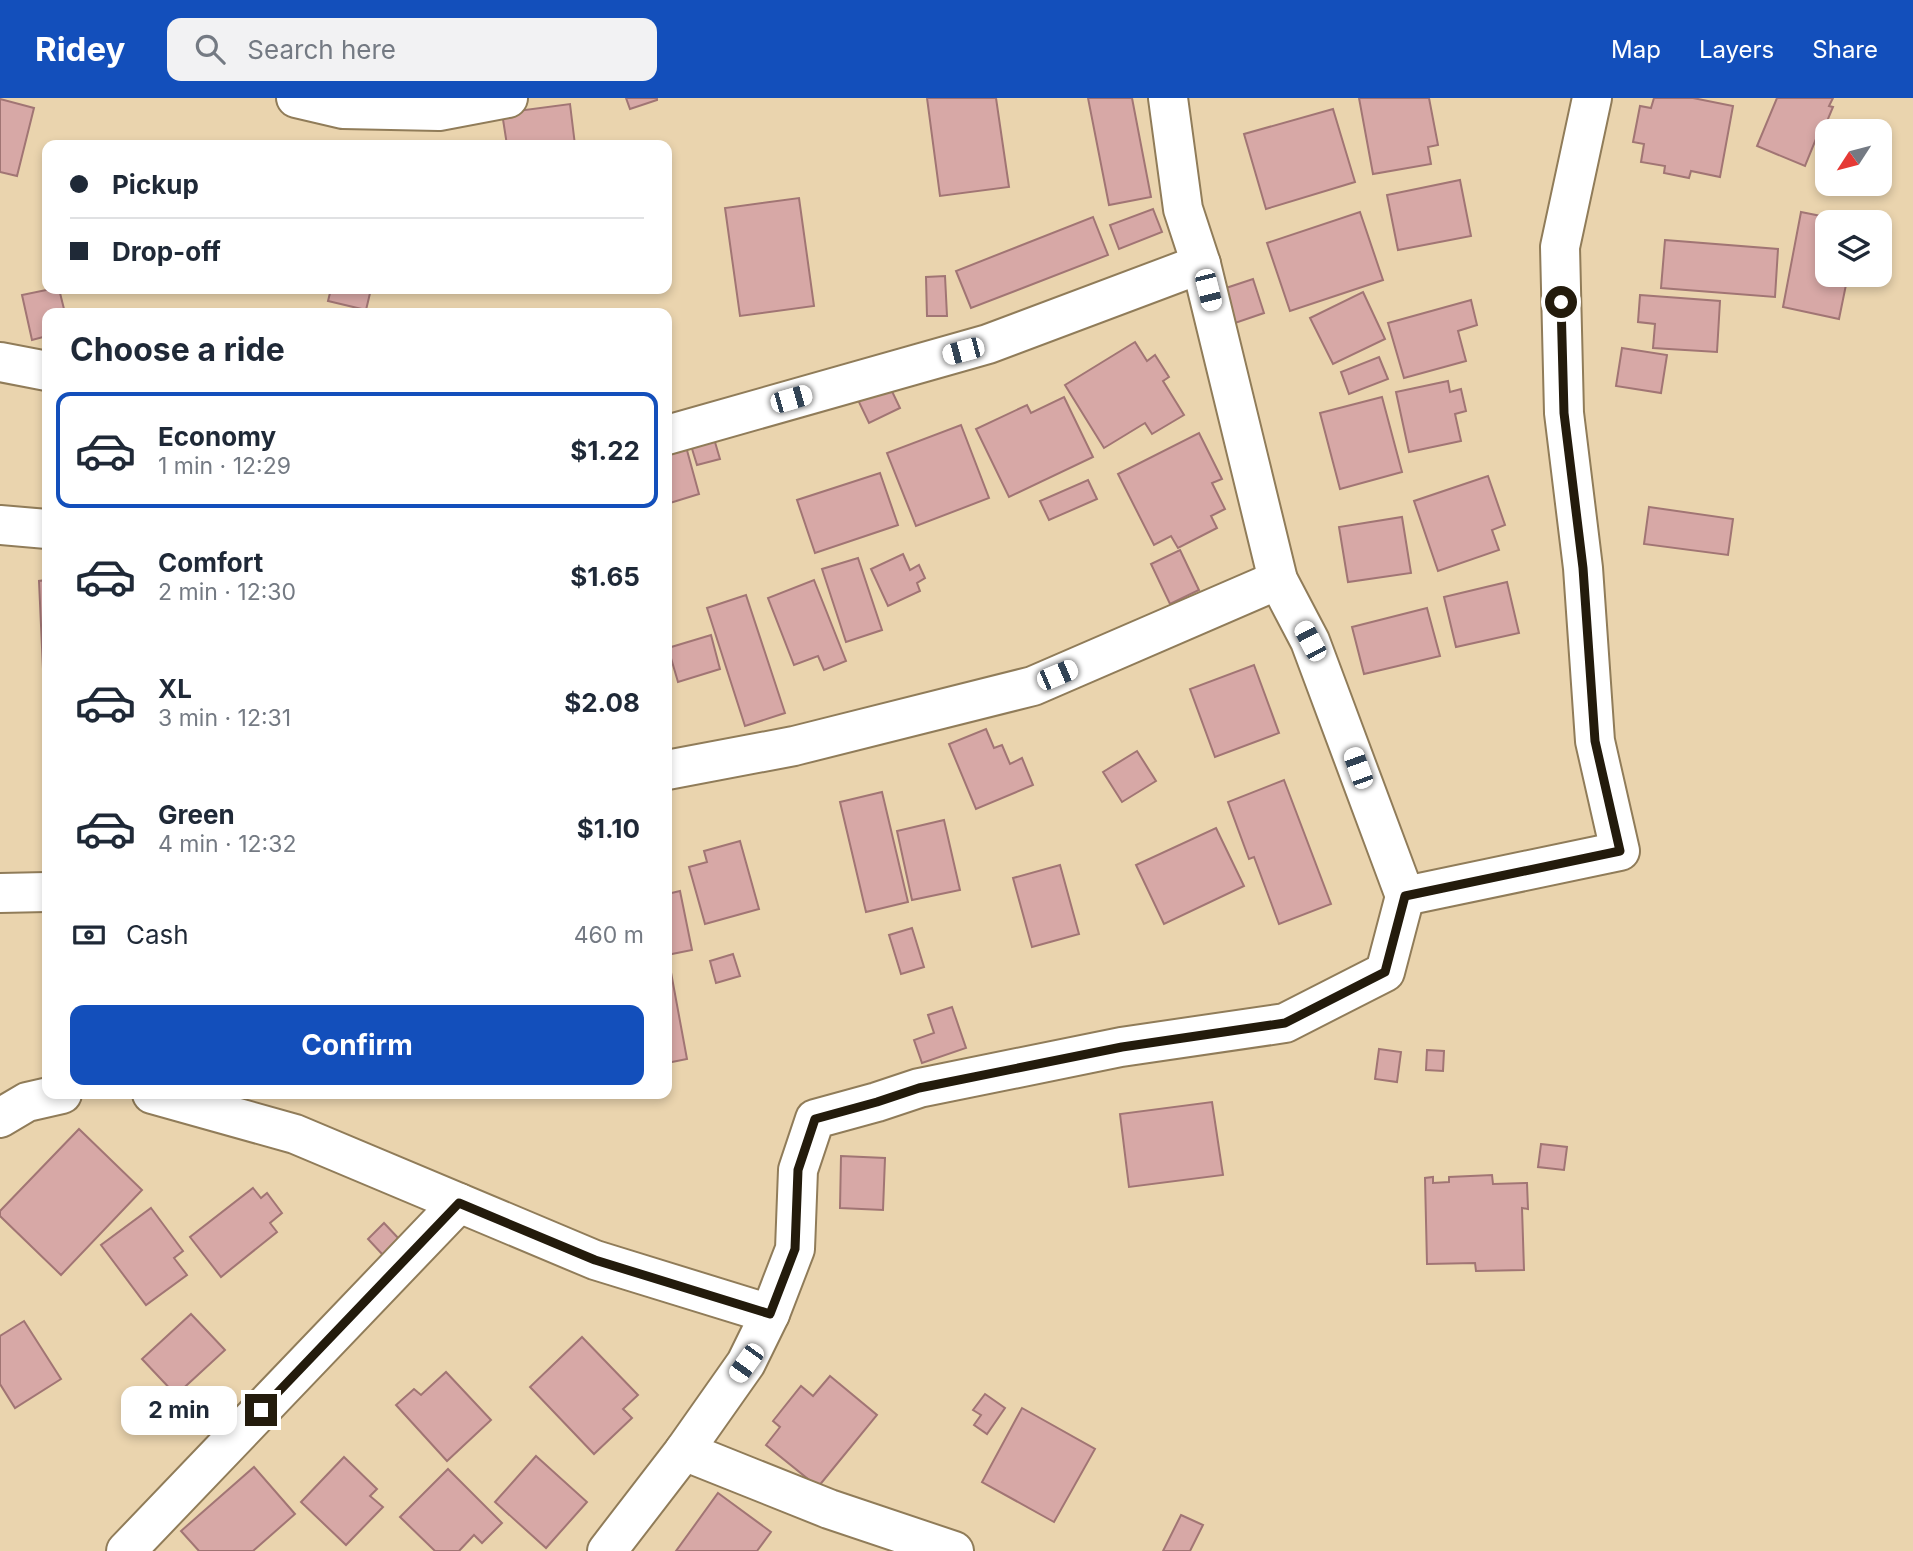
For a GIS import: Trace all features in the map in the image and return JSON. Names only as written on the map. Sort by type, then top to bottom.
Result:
[{"type":"street","points":[[296,98],[343,109],[439,111],[508,98]]},
{"type":"street","points":[[607,1551],[684,1451],[746,1363],[770,1314],[795,1249],[798,1170],[815,1119],[932,1085],[1122,1047],[1285,1023],[1385,972],[1405,896],[1310,641],[1278,580],[1201,264],[1183,209],[1168,98]]},
{"type":"street","points":[[1405,896],[1620,851],[1595,741],[1583,568],[1564,399],[1560,247],[1592,98]]},
{"type":"street","points":[[672,434],[988,344],[1201,264]]},
{"type":"street","points":[[0,362],[42,370]]},
{"type":"street","points":[[0,525],[42,529]]},
{"type":"street","points":[[672,769],[794,746],[1033,686],[1278,580]]},
{"type":"street","points":[[0,893],[42,892]]},
{"type":"street","points":[[0,1118],[27,1102],[42,1099]]},
{"type":"street","points":[[170,1099],[295,1134],[595,1260],[770,1314]]},
{"type":"street","points":[[126,1551],[459,1203]]},
{"type":"street","points":[[684,1451],[828,1509],[954,1551]]},
{"type":"building","points":[[626,98],[657,98],[657,100],[630,109]]},
{"type":"building","points":[[927,98],[996,98],[1009,187],[940,196]]},
{"type":"building","points":[[1088,98],[1132,98],[1151,197],[1109,205]]},
{"type":"building","points":[[1359,98],[1429,98],[1438,145],[1428,147],[1431,164],[1373,174]]},
{"type":"building","points":[[1654,98],[1693,98],[1733,106],[1720,177],[1691,171],[1689,178],[1664,173],[1665,166],[1641,162],[1644,144],[1633,142],[1640,106],[1651,108]]},
{"type":"building","points":[[1777,98],[1833,98],[1828,119],[1815,119],[1815,141],[1805,166],[1757,146]]},
{"type":"building","points":[[0,99],[34,108],[17,176],[0,172]]},
{"type":"building","points":[[570,104],[574,140],[506,140],[502,113]]},
{"type":"building","points":[[1333,109],[1355,182],[1266,209],[1244,134]]},
{"type":"building","points":[[1460,180],[1471,236],[1398,250],[1387,195]]},
{"type":"building","points":[[799,198],[814,306],[740,316],[725,208]]},
{"type":"building","points":[[1153,209],[1162,232],[1119,249],[1110,225]]},
{"type":"building","points":[[1360,212],[1383,280],[1290,311],[1267,243]]},
{"type":"building","points":[[1801,212],[1815,215],[1815,287],[1846,287],[1839,319],[1783,307]]},
{"type":"building","points":[[1093,217],[1108,255],[971,308],[956,271]]},
{"type":"building","points":[[1665,240],[1778,249],[1775,297],[1661,288]]},
{"type":"building","points":[[945,276],[947,316],[927,316],[926,277]]},
{"type":"building","points":[[1253,279],[1264,313],[1235,323],[1223,289]]},
{"type":"building","points":[[42,291],[42,294],[60,294],[64,308],[42,308],[42,337],[32,340],[22,295]]},
{"type":"building","points":[[1363,292],[1385,339],[1333,364],[1310,318]]},
{"type":"building","points":[[330,294],[370,294],[366,308],[328,301]]},
{"type":"building","points":[[1640,295],[1720,301],[1717,352],[1653,348],[1655,324],[1638,322]]},
{"type":"building","points":[[1471,300],[1477,325],[1458,331],[1466,361],[1404,378],[1388,323]]},
{"type":"building","points":[[1135,342],[1147,361],[1155,355],[1169,377],[1163,381],[1184,415],[1152,434],[1145,423],[1104,448],[1065,385]]},
{"type":"building","points":[[1622,348],[1667,355],[1661,393],[1616,386]]},
{"type":"building","points":[[1379,357],[1388,379],[1349,394],[1341,372]]},
{"type":"building","points":[[1448,381],[1450,392],[1461,389],[1466,411],[1455,414],[1461,441],[1409,452],[1396,392]]},
{"type":"building","points":[[889,385],[900,408],[869,423],[858,400]]},
{"type":"building","points":[[1064,397],[1093,457],[1009,497],[976,429],[1027,405],[1031,413]]},
{"type":"building","points":[[1382,397],[1402,472],[1340,489],[1320,413]]},
{"type":"building","points":[[961,425],[989,498],[916,526],[887,453]]},
{"type":"building","points":[[712,432],[720,459],[697,465],[689,439]]},
{"type":"building","points":[[1199,433],[1222,479],[1212,483],[1225,509],[1211,516],[1217,528],[1178,548],[1171,536],[1154,545],[1118,474]]},
{"type":"building","points":[[685,443],[699,494],[672,502],[672,447]]},
{"type":"building","points":[[880,473],[898,525],[815,553],[797,500]]},
{"type":"building","points":[[1488,476],[1505,525],[1492,530],[1499,550],[1438,571],[1414,501]]},
{"type":"building","points":[[1088,480],[1097,499],[1049,520],[1040,501]]},
{"type":"building","points":[[1649,507],[1733,519],[1728,555],[1644,544]]},
{"type":"building","points":[[1402,517],[1411,573],[1348,582],[1339,527]]},
{"type":"building","points":[[1180,550],[1199,590],[1170,604],[1151,564]]},
{"type":"building","points":[[903,554],[910,570],[919,565],[925,578],[917,583],[920,591],[888,606],[871,569]]},
{"type":"building","points":[[858,558],[882,630],[846,642],[822,569]]},
{"type":"building","points":[[814,580],[846,661],[824,670],[818,656],[794,665],[768,598]]},
{"type":"building","points":[[39,581],[42,581],[42,647]]},
{"type":"building","points":[[1507,582],[1519,633],[1456,647],[1444,597]]},
{"type":"building","points":[[746,595],[785,713],[745,726],[707,608]]},
{"type":"building","points":[[1427,608],[1440,656],[1364,674],[1352,627]]},
{"type":"building","points":[[711,635],[720,669],[678,682],[672,662],[672,647]]},
{"type":"building","points":[[1254,665],[1279,733],[1215,757],[1190,689]]},
{"type":"building","points":[[986,729],[994,748],[1002,745],[1010,764],[1022,758],[1033,785],[976,809],[949,744]]},
{"type":"building","points":[[1137,751],[1156,781],[1122,802],[1103,772]]},
{"type":"building","points":[[1284,780],[1331,904],[1279,924],[1254,857],[1249,859],[1228,802]]},
{"type":"building","points":[[882,792],[908,902],[866,912],[840,802]]},
{"type":"building","points":[[944,820],[960,890],[912,900],[897,831]]},
{"type":"building","points":[[1216,828],[1244,886],[1164,924],[1136,865]]},
{"type":"building","points":[[740,841],[759,909],[705,924],[689,867],[707,862],[704,851]]},
{"type":"building","points":[[1060,865],[1079,934],[1032,947],[1013,878]]},
{"type":"building","points":[[680,891],[692,950],[672,954],[672,893]]},
{"type":"building","points":[[912,928],[924,967],[901,974],[889,935]]},
{"type":"building","points":[[733,954],[740,976],[716,983],[710,961]]},
{"type":"building","points":[[672,978],[687,1059],[672,1062]]},
{"type":"building","points":[[952,1007],[966,1048],[922,1063],[914,1040],[934,1033],[928,1015]]},
{"type":"building","points":[[1379,1049],[1401,1052],[1397,1082],[1375,1079]]},
{"type":"building","points":[[1427,1050],[1444,1051],[1443,1071],[1426,1070]]},
{"type":"building","points":[[1212,1102],[1223,1175],[1129,1187],[1120,1114]]},
{"type":"building","points":[[79,1129],[142,1190],[61,1275],[0,1216],[0,1211]]},
{"type":"building","points":[[1541,1144],[1567,1147],[1564,1170],[1538,1167]]},
{"type":"building","points":[[841,1156],[885,1158],[883,1210],[840,1208]]},
{"type":"building","points":[[1492,1175],[1493,1184],[1527,1183],[1528,1209],[1522,1208],[1524,1270],[1476,1271],[1475,1263],[1427,1264],[1425,1178],[1433,1177],[1433,1183],[1449,1182],[1449,1177]]},
{"type":"building","points":[[253,1188],[261,1198],[267,1193],[282,1213],[270,1223],[277,1232],[221,1277],[190,1237]]},
{"type":"building","points":[[151,1208],[183,1251],[174,1258],[187,1275],[146,1305],[101,1245]]},
{"type":"building","points":[[384,1223],[400,1240],[383,1255],[368,1239]]},
{"type":"building","points":[[191,1314],[225,1350],[176,1395],[142,1359]]},
{"type":"building","points":[[24,1321],[61,1379],[15,1408],[0,1384],[0,1336]]},
{"type":"building","points":[[582,1337],[638,1395],[623,1409],[632,1418],[594,1454],[530,1387]]},
{"type":"building","points":[[446,1372],[491,1420],[447,1461],[396,1405],[414,1389],[421,1395]]},
{"type":"building","points":[[830,1376],[877,1415],[818,1487],[766,1445],[780,1427],[773,1421],[801,1386],[813,1396]]},
{"type":"building","points":[[985,1394],[1005,1408],[987,1434],[974,1425],[981,1415],[973,1410]]},
{"type":"building","points":[[1022,1408],[1095,1449],[1054,1522],[982,1482]]},
{"type":"building","points":[[536,1456],[587,1502],[546,1548],[495,1502]]},
{"type":"building","points":[[344,1457],[377,1489],[370,1496],[383,1507],[346,1545],[301,1502]]},
{"type":"building","points":[[254,1467],[295,1514],[253,1551],[199,1551],[181,1531]]},
{"type":"building","points":[[448,1469],[502,1523],[482,1543],[474,1535],[459,1551],[435,1551],[400,1517]]},
{"type":"building","points":[[718,1493],[771,1532],[757,1551],[676,1551]]},
{"type":"building","points":[[1181,1515],[1203,1525],[1190,1551],[1163,1551]]},
{"type":"route","points":[[261,1410],[459,1203],[595,1260],[770,1314],[795,1249],[798,1170],[815,1119],[919,1088],[1122,1047],[1285,1023],[1385,972],[1405,896],[1620,851],[1595,741],[1583,568],[1564,413],[1561,302]]}]
